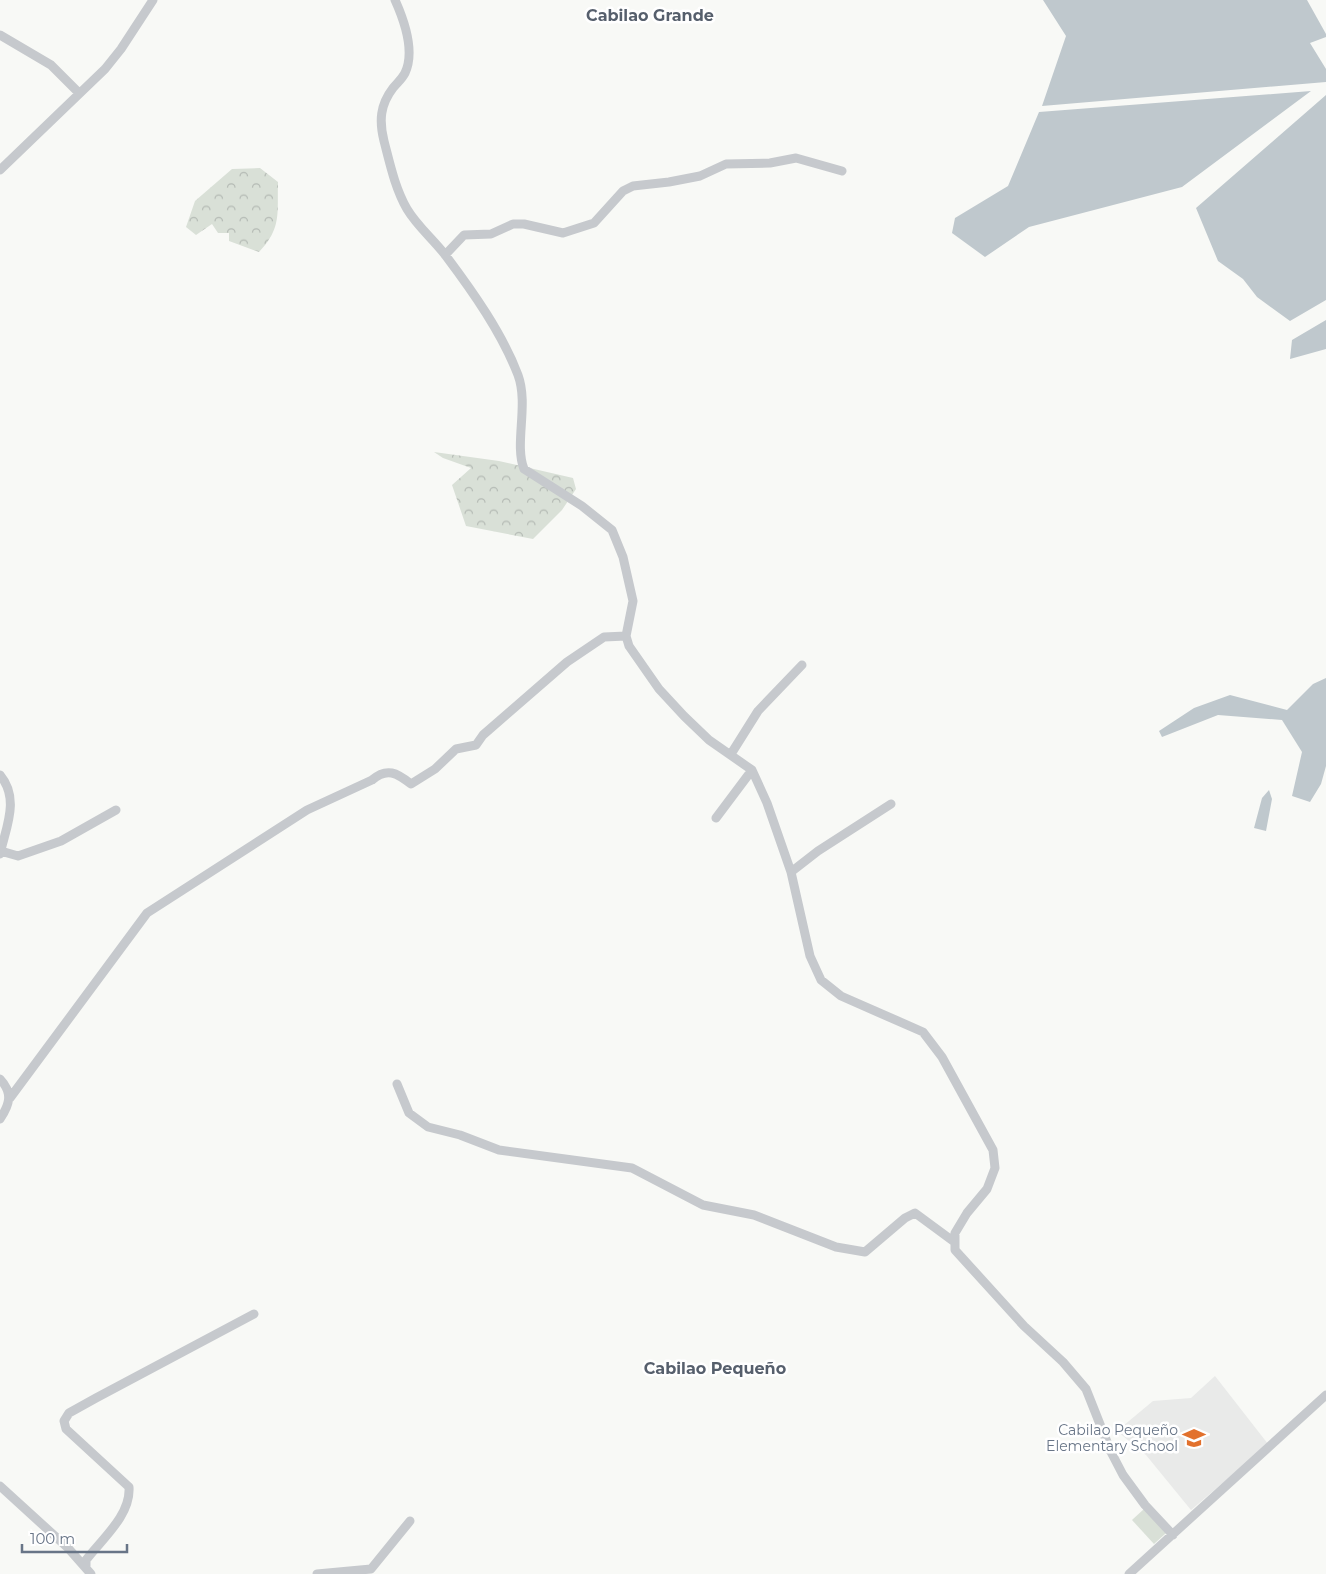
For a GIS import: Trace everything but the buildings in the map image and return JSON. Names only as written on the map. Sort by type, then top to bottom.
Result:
[{"type":"street","points":[[0,170],[105,68],[121,49],[153,0]]},
{"type":"street","points":[[395,0],[405,27],[408,61],[405,74],[386,98],[381,110],[383,139],[397,189],[408,211],[445,255],[488,318],[518,376],[523,422],[521,454],[524,469],[600,519],[612,530],[618,542],[633,601],[626,636],[629,646],[659,689],[684,716],[709,740],[752,770],[768,803],[791,872],[810,956],[821,980],[842,996],[923,1032],[942,1058],[993,1150],[995,1168],[987,1189],[967,1213],[954,1233],[955,1250],[1024,1326],[1063,1362],[1086,1389],[1110,1452],[1123,1475],[1145,1505],[1173,1535]]},
{"type":"street","points":[[0,35],[51,65],[79,93]]},
{"type":"street","points":[[445,255],[464,236],[491,234],[512,224],[524,224],[563,233],[594,223],[623,191],[633,186],[700,176],[726,164],[770,163],[803,159],[842,170]]},
{"type":"street","points":[[0,1120],[10,1098],[147,913],[307,810],[386,772],[397,773],[411,784],[435,769],[456,749],[476,746],[483,735],[567,662],[604,637],[626,636]]},
{"type":"street","points":[[731,754],[758,710],[802,665]]},
{"type":"street","points":[[716,818],[752,770]]},
{"type":"street","points":[[0,774],[8,784],[12,801],[0,853],[18,856],[61,841],[116,810]]},
{"type":"street","points":[[791,872],[818,851],[890,804]]},
{"type":"street","points":[[0,1079],[8,1088],[10,1098]]},
{"type":"street","points":[[397,1084],[409,1113],[428,1127],[460,1135],[498,1150],[632,1168],[703,1205],[754,1215],[836,1247],[865,1252],[905,1218],[915,1214],[953,1241]]},
{"type":"street","points":[[88,1571],[86,1560],[124,1512],[130,1497],[129,1487],[66,1429],[64,1421],[69,1413],[254,1314]]},
{"type":"street","points":[[1130,1574],[1326,1395]]},
{"type":"street","points":[[0,1486],[88,1571]]},
{"type":"street","points":[[317,1574],[371,1568],[410,1521]]},
{"type":"shaded area","points":[[1043,0],[1307,0],[1326,34],[1326,37],[1310,43],[1326,69],[1326,82],[1042,106],[1066,36]]},
{"type":"shaded area","points":[[1311,91],[1182,187],[1029,227],[985,257],[952,233],[955,218],[1008,186],[1039,112]]},
{"type":"shaded area","points":[[1326,95],[1326,300],[1290,321],[1257,297],[1243,279],[1218,261],[1196,208]]},
{"type":"shaded area","points":[[1326,320],[1326,349],[1290,359],[1292,340]]},
{"type":"shaded area","points":[[1326,678],[1326,766],[1321,784],[1310,802],[1292,796],[1302,752],[1282,720],[1218,715],[1162,737],[1159,731],[1194,708],[1230,695],[1287,710],[1313,684]]},
{"type":"shaded area","points":[[1269,790],[1272,799],[1266,831],[1254,828],[1262,798]]},
{"type":"shaded area","name":"Cabilao Pequeño Elementary School","points":[[1215,1376],[1268,1444],[1191,1510],[1146,1455],[1117,1431],[1153,1401],[1191,1398]]},
{"type":"green space","points":[[260,168],[278,182],[278,203],[277,220],[272,235],[259,252],[229,241],[229,233],[218,233],[212,224],[196,235],[186,227],[195,201],[232,169]]},
{"type":"green space","points":[[434,452],[499,461],[573,478],[576,489],[562,510],[533,539],[466,526],[452,485],[471,468],[443,458]]},
{"type":"green space","points":[[1144,1509],[1166,1533],[1154,1544],[1132,1520]]},
{"type":"place","name":"Cabilao Pequeño Elementary School","points":[[1194,1438]]},
{"type":"district","name":"Cabilao Grande","points":[[650,15]]},
{"type":"district","name":"Cabilao Pequeño","points":[[715,1368]]}]
